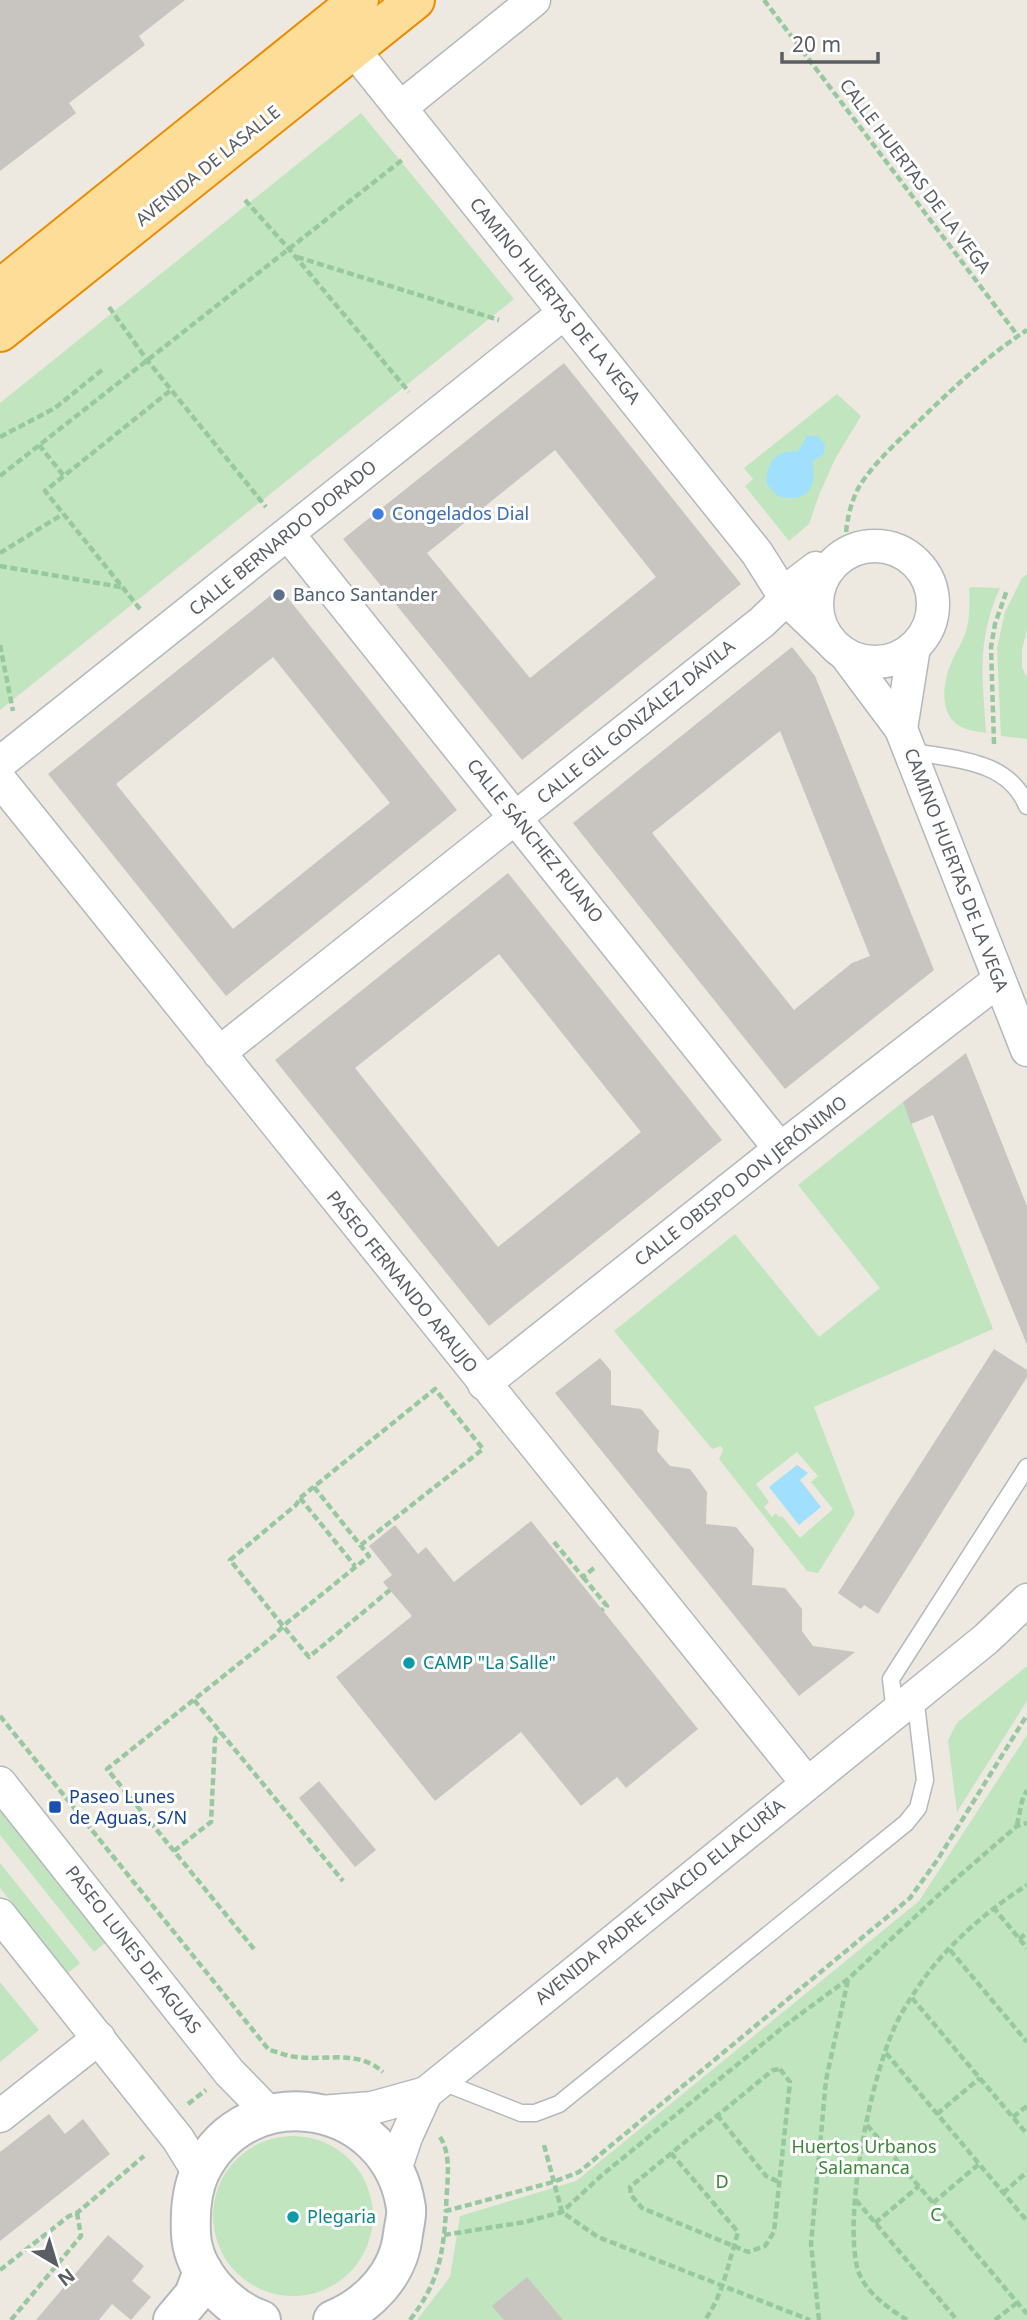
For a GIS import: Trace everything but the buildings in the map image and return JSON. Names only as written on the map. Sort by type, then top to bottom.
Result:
[{"type":"highway","name":"AVENIDA DE LASALLE","points":[[0,289],[359,0]]},
{"type":"highway","name":"AVENIDA DE LASALLE","points":[[0,332],[415,0]]},
{"type":"main road","points":[[254,2319],[232,2305],[203,2271],[191,2239],[190,2206],[200,2173],[217,2147],[241,2126],[270,2114],[295,2110],[320,2112],[351,2123],[376,2143],[395,2170],[406,2209],[402,2250],[382,2286],[351,2313],[333,2320]]},
{"type":"main road","points":[[173,2320],[194,2295],[203,2271]]},
{"type":"street","points":[[400,108],[534,0]]},
{"type":"street","name":"CAMINO HUERTAS DE LA VEGA","points":[[353,50],[757,553],[786,599],[836,646],[906,740],[1027,1050]]},
{"type":"street","name":"CALLE BERNARDO DORADO","points":[[0,763],[564,313]]},
{"type":"street","name":"CALLE SÁNCHEZ RUANO","points":[[288,534],[780,1149]]},
{"type":"street","points":[[883,545],[901,551],[917,562],[928,578],[933,596],[933,615],[926,633],[914,648],[898,657],[867,662],[836,646],[817,613],[817,600],[824,575],[834,559],[864,546],[883,545]]},
{"type":"street","name":"CAMINO HUERTAS DE LA VEGA","points":[[757,553],[780,565],[799,570],[834,559]]},
{"type":"street","name":"CALLE GIL GONZÁLEZ DÁVILA","points":[[219,1053],[762,622],[786,599],[790,588],[834,559]]},
{"type":"street","name":"CAMINO HUERTAS DE LA VEGA","points":[[906,740],[914,648]]},
{"type":"street","name":"PASEO FERNANDO ARAUJO","points":[[0,780],[807,1783]]},
{"type":"street","name":"CALLE OBISPO DON JERÓNIMO","points":[[484,1384],[780,1149],[999,980]]},
{"type":"street","name":"AVENIDA PADRE IGNACIO ELLACURÍA","points":[[320,2112],[372,2108],[433,2087],[986,1639],[1027,1600]]},
{"type":"street","name":"PASEO LUNES DE AGUAS","points":[[0,1783],[229,2072],[270,2114]]},
{"type":"street","points":[[0,1915],[178,2139],[200,2173]]},
{"type":"street","points":[[0,2116],[99,2038]]},
{"type":"street","name":"AVENIDA PADRE IGNACIO ELLACURÍA","points":[[395,2170],[406,2137],[433,2087]]},
{"type":"lane","points":[[906,740],[990,767],[1014,784],[1027,806]]},
{"type":"lane","points":[[433,2087],[521,2113],[535,2113],[559,2104],[895,1832],[918,1808],[925,1780],[905,1704],[891,1679],[1027,1467]]},
{"type":"path","name":"CALLE HUERTAS DE LA VEGA","points":[[765,0],[1018,336]]},
{"type":"path","points":[[0,475],[406,157]]},
{"type":"path","points":[[245,200],[409,392]]},
{"type":"path","points":[[296,257],[499,320]]},
{"type":"path","points":[[110,306],[171,390],[266,507]]},
{"type":"path","points":[[834,559],[845,537],[848,518],[859,486],[892,446],[961,379],[1027,330]]},
{"type":"path","points":[[0,437],[55,408],[102,370]]},
{"type":"path","points":[[139,609],[45,491],[171,390]]},
{"type":"path","points":[[39,445],[64,476]]},
{"type":"path","points":[[0,553],[63,514]]},
{"type":"path","points":[[0,566],[122,587]]},
{"type":"path","points":[[994,747],[991,647],[995,624],[1007,590]]},
{"type":"path","points":[[0,645],[13,711]]},
{"type":"path","points":[[361,1545],[483,1449],[435,1389],[300,1498],[296,1505],[230,1560],[309,1657],[390,1590]]},
{"type":"path","points":[[254,1949],[107,1769],[369,1556],[314,1487]]},
{"type":"path","points":[[300,1498],[355,1566]]},
{"type":"path","points":[[554,1542],[607,1606],[602,1610]]},
{"type":"path","points":[[583,1577],[596,1566]]},
{"type":"path","points":[[194,1700],[343,1881]]},
{"type":"path","points":[[446,2211],[553,2182],[579,2172],[909,1898],[939,1859],[1027,1715]]},
{"type":"path","points":[[0,1716],[269,2050],[296,2057],[345,2056],[366,2061],[386,2075]]},
{"type":"path","points":[[174,1851],[211,1822],[215,1739],[221,1732]]},
{"type":"path","points":[[1017,1826],[1027,1790]]},
{"type":"path","points":[[433,2237],[526,2222],[562,2212],[602,2175],[787,2024],[848,1979],[958,1877],[1017,1826],[1027,1823]]},
{"type":"path","points":[[907,2320],[866,2287],[857,2268],[853,2226],[855,2199],[876,2080],[897,2022],[928,1973],[993,1908],[1027,1885]]},
{"type":"path","points":[[993,1908],[1027,1948]]},
{"type":"path","points":[[1019,1939],[1027,1933]]},
{"type":"path","points":[[950,1950],[1027,2042]]},
{"type":"path","points":[[819,2320],[811,2244],[826,2080],[848,1979]]},
{"type":"path","points":[[912,1998],[1027,2134]]},
{"type":"path","points":[[886,2053],[1027,2221]]},
{"type":"path","points":[[780,2069],[790,2082],[774,2232],[765,2246],[748,2252],[642,2208],[631,2195],[630,2187],[717,2115],[773,2070],[780,2069]]},
{"type":"path","points":[[937,2114],[980,2078]]},
{"type":"path","points":[[179,2112],[216,2083]]},
{"type":"path","points":[[1013,2117],[1027,2106]]},
{"type":"path","points":[[717,2115],[765,2176],[779,2182]]},
{"type":"path","points":[[867,2124],[1027,2314]]},
{"type":"path","points":[[412,2319],[439,2270],[446,2211],[447,2160],[445,2145],[440,2137]]},
{"type":"path","points":[[544,2145],[562,2212],[598,2237],[810,2320]]},
{"type":"path","points":[[671,2154],[738,2232],[722,2286],[713,2309],[705,2320]]},
{"type":"path","points":[[0,2270],[69,2216],[77,2213],[144,2156]]},
{"type":"path","points":[[933,2203],[979,2164]]},
{"type":"path","points":[[1003,2193],[1027,2172]]},
{"type":"path","points":[[876,2223],[919,2186]]},
{"type":"path","points":[[855,2199],[957,2320]]},
{"type":"path","points":[[11,2320],[82,2236],[77,2213]]},
{"type":"path","points":[[995,2320],[1018,2302]]},
{"type":"green space","points":[[361,113],[514,299],[0,710],[0,403]]},
{"type":"green space","points":[[837,394],[861,416],[835,459],[809,524],[789,541],[745,486],[753,479],[744,468]]},
{"type":"green space","points":[[1027,574],[1027,630],[1022,650],[1022,667],[1027,678],[1027,739],[1001,736],[997,648],[1005,612],[1022,578]]},
{"type":"green space","points":[[969,588],[1000,588],[992,607],[984,642],[986,733],[966,729],[953,721],[945,705],[944,696],[949,669],[966,631]]},
{"type":"green space","points":[[903,1102],[993,1329],[814,1407],[855,1514],[818,1573],[807,1571],[719,1459],[723,1451],[721,1446],[712,1449],[614,1331],[735,1234],[819,1337],[880,1288],[798,1185]],"holes":[[[797,1452],[818,1476],[811,1482],[833,1509],[800,1538],[782,1516],[779,1517],[776,1513],[772,1517],[764,1507],[769,1502],[756,1484]]]},
{"type":"green space","points":[[1027,1666],[1027,1701],[957,1812],[948,1741],[955,1726]]},
{"type":"green space","name":"Huertos Urbanos Salamanca","points":[[1027,1735],[1027,2320],[417,2320],[450,2277],[460,2216],[576,2181],[919,1901]]},
{"type":"green space","points":[[0,1811],[105,1943],[94,1952],[0,1835]]},
{"type":"green space","points":[[0,1863],[80,1963],[68,1973],[0,1888]]},
{"type":"green space","points":[[0,1982],[39,2030],[0,2062]]},
{"type":"green space","points":[[293,2136],[324,2142],[350,2159],[367,2185],[373,2216],[367,2247],[350,2273],[324,2290],[293,2296],[262,2290],[236,2273],[219,2247],[213,2216],[219,2185],[236,2159],[262,2142]]},
{"type":"water","points":[[807,436],[817,436],[825,444],[824,454],[812,462],[811,486],[803,496],[778,496],[767,484],[768,470],[778,455],[798,452]]},
{"type":"water","points":[[797,1465],[808,1473],[800,1480],[821,1507],[799,1525],[769,1487]]},
{"type":"place","name":"Congelados Dial","points":[[378,514]]},
{"type":"place","name":"Banco Santander","points":[[279,595]]},
{"type":"place","name":"CAMP \"La Salle\"","points":[[409,1663]]},
{"type":"place","name":"Paseo Lunes de Aguas, S/N","points":[[55,1807]]},
{"type":"place","name":"Plegaria","points":[[293,2217]]},
{"type":"park label","name":"D","points":[[722,2182]]},
{"type":"park label","name":"C","points":[[936,2215]]}]
